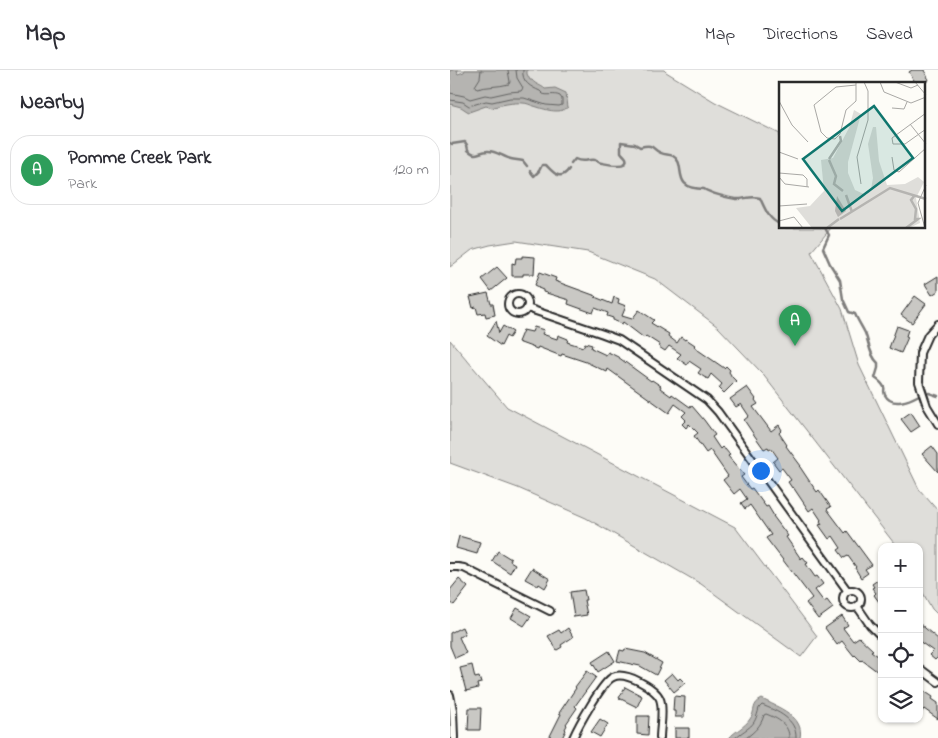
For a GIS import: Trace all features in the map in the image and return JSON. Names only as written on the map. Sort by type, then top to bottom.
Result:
[{"type":"street","points":[[527,308],[619,340],[707,400],[718,412],[847,590]]},
{"type":"street","points":[[938,324],[928,335],[920,353],[919,382],[927,406],[938,424]]},
{"type":"street","points":[[450,567],[458,566],[464,568],[550,611]]},
{"type":"street","points":[[854,589],[860,593],[861,600],[857,606],[850,608],[844,604],[842,597],[847,590],[854,589]]},
{"type":"street","points":[[857,606],[878,634]]},
{"type":"street","points":[[923,671],[938,682]]},
{"type":"street","points":[[573,738],[601,690],[613,677],[623,676],[644,684],[659,697],[661,701],[660,738]]},
{"type":"street","points":[[450,695],[453,710],[454,738]]},
{"type":"shaded area","points":[[450,70],[664,70],[715,102],[779,134],[779,229],[830,229],[811,252],[842,309],[859,365],[919,489],[938,511],[938,615],[932,609],[923,593],[923,543],[894,543],[761,372],[718,327],[655,279],[588,252],[516,241],[472,250],[450,267]]},
{"type":"shaded area","points":[[450,340],[507,407],[735,527],[817,636],[801,657],[701,584],[586,518],[518,488],[450,463]]},
{"type":"water","points":[[450,70],[458,70],[458,74],[465,70],[527,70],[530,80],[545,89],[555,88],[566,93],[568,107],[556,111],[526,103],[516,103],[492,108],[486,106],[469,112],[461,107],[450,104]]},
{"type":"water","points":[[762,699],[782,709],[794,718],[800,730],[800,738],[729,738],[748,722],[756,703]]},
{"type":"building","points":[[912,70],[924,70],[929,80],[915,82],[909,72]]},
{"type":"building","points":[[522,256],[535,257],[534,274],[512,276],[512,263],[515,264],[516,258],[522,258]]},
{"type":"building","points":[[497,267],[507,278],[491,291],[482,279]]},
{"type":"building","points":[[540,272],[556,278],[555,281],[612,304],[614,297],[619,299],[618,303],[626,306],[622,316],[632,319],[639,310],[654,320],[651,323],[669,334],[668,336],[677,343],[681,337],[686,339],[724,368],[726,366],[736,381],[724,393],[719,388],[722,384],[711,374],[708,379],[698,373],[701,369],[689,361],[687,365],[677,358],[681,354],[669,346],[665,351],[659,347],[660,345],[646,336],[644,338],[623,322],[622,324],[607,316],[608,313],[595,308],[593,313],[568,304],[569,300],[543,292],[543,290],[535,285]]},
{"type":"building","points":[[938,276],[938,291],[932,295],[925,284]]},
{"type":"building","points":[[488,293],[495,315],[486,317],[485,313],[478,314],[476,307],[473,308],[470,297]]},
{"type":"building","points":[[915,296],[926,304],[912,323],[901,315]]},
{"type":"building","points":[[496,321],[499,333],[503,326],[513,332],[509,338],[506,336],[501,346],[487,336]]},
{"type":"building","points":[[897,326],[908,330],[906,336],[908,337],[901,353],[889,348]]},
{"type":"building","points":[[534,327],[544,330],[542,334],[557,339],[558,335],[568,339],[567,342],[583,347],[585,343],[592,345],[591,348],[606,355],[608,352],[618,357],[661,386],[660,388],[671,396],[672,394],[690,407],[692,406],[715,435],[712,437],[720,449],[722,447],[730,455],[728,456],[744,475],[741,477],[766,507],[768,506],[801,559],[803,557],[815,577],[817,576],[823,584],[815,590],[824,602],[827,600],[833,608],[818,619],[806,603],[812,598],[766,538],[771,535],[750,505],[745,509],[741,503],[747,499],[740,489],[734,494],[723,480],[728,476],[710,450],[706,453],[694,436],[698,433],[689,424],[686,428],[682,424],[686,420],[682,416],[686,412],[675,404],[669,413],[608,369],[607,372],[586,362],[518,342],[523,330],[532,332]]},
{"type":"building","points":[[747,387],[758,404],[753,407],[771,431],[779,425],[782,430],[779,433],[786,446],[817,492],[819,490],[831,507],[827,509],[845,533],[847,531],[872,565],[865,569],[868,573],[861,578],[848,556],[844,558],[838,550],[841,548],[833,536],[829,539],[819,525],[822,524],[821,520],[813,508],[809,511],[788,482],[791,480],[782,468],[779,470],[773,462],[778,458],[771,448],[764,449],[752,432],[744,420],[749,416],[741,404],[736,407],[730,399]]},
{"type":"building","points":[[911,412],[920,426],[911,432],[901,419]]},
{"type":"building","points":[[932,446],[938,454],[938,472],[922,454]]},
{"type":"building","points":[[459,536],[480,542],[477,554],[456,548]]},
{"type":"building","points":[[498,551],[511,559],[510,561],[515,564],[510,573],[492,561]]},
{"type":"building","points":[[532,568],[550,579],[545,588],[525,579]]},
{"type":"building","points":[[459,579],[468,587],[454,605],[450,602],[450,590]]},
{"type":"building","points":[[878,580],[878,600],[874,595],[876,593],[872,588],[874,587],[872,584]]},
{"type":"building","points":[[584,590],[587,615],[574,617],[570,592]]},
{"type":"building","points":[[517,608],[531,616],[524,626],[511,618]]},
{"type":"building","points":[[842,616],[848,625],[843,628],[853,641],[859,637],[878,656],[878,672],[854,656],[842,641],[837,645],[825,628]]},
{"type":"building","points":[[923,626],[938,639],[938,657],[935,660],[929,655],[933,651],[923,644]]},
{"type":"building","points":[[462,627],[465,634],[459,637],[466,653],[455,658],[450,646],[450,633]]},
{"type":"building","points":[[568,628],[573,637],[557,650],[548,636],[559,630],[561,633]]},
{"type":"building","points":[[625,649],[645,653],[662,663],[656,675],[640,666],[617,661],[620,650],[624,651]]},
{"type":"building","points":[[609,651],[615,661],[598,672],[592,662]]},
{"type":"building","points":[[472,665],[475,678],[479,677],[481,683],[477,684],[478,688],[466,691],[460,668]]},
{"type":"building","points":[[587,671],[596,677],[575,706],[577,708],[566,724],[566,730],[562,738],[549,738],[561,714],[559,713]]},
{"type":"building","points":[[672,673],[678,680],[680,678],[685,683],[674,692],[664,680]]},
{"type":"building","points":[[625,687],[642,696],[637,707],[619,698]]},
{"type":"building","points":[[924,691],[938,703],[938,719],[924,709],[923,710]]},
{"type":"building","points":[[674,696],[685,697],[684,717],[675,717],[675,711],[673,711]]},
{"type":"building","points":[[469,708],[481,708],[480,730],[468,730]]},
{"type":"building","points":[[637,716],[649,716],[648,735],[637,734]]},
{"type":"building","points":[[600,719],[608,724],[600,737],[591,732]]},
{"type":"building","points":[[675,728],[689,728],[689,738],[675,738]]},
{"type":"waterway","points":[[450,143],[465,142],[468,150],[473,154],[487,151],[493,152],[511,159],[523,161],[527,166]]},
{"type":"waterway","points":[[571,164],[575,159],[581,161],[595,160],[601,163],[621,165],[625,164],[626,161],[621,152],[621,142],[635,144],[640,147],[651,146],[658,152],[672,155],[677,160],[681,176],[686,185],[733,198],[760,198],[770,217],[779,224]]},
{"type":"waterway","points":[[530,171],[534,176],[542,165],[546,165],[554,173],[563,175],[569,169]]},
{"type":"waterway","points":[[826,229],[829,235],[823,248],[840,280],[843,299],[849,312],[855,314],[865,333],[873,357],[878,363],[875,378],[882,384],[885,395],[892,401],[901,402],[919,395]]},
{"type":"waterway","points":[[929,393],[938,396]]},
{"type":"place","name":"Pomme Creek Park","points":[[795,346]]}]
